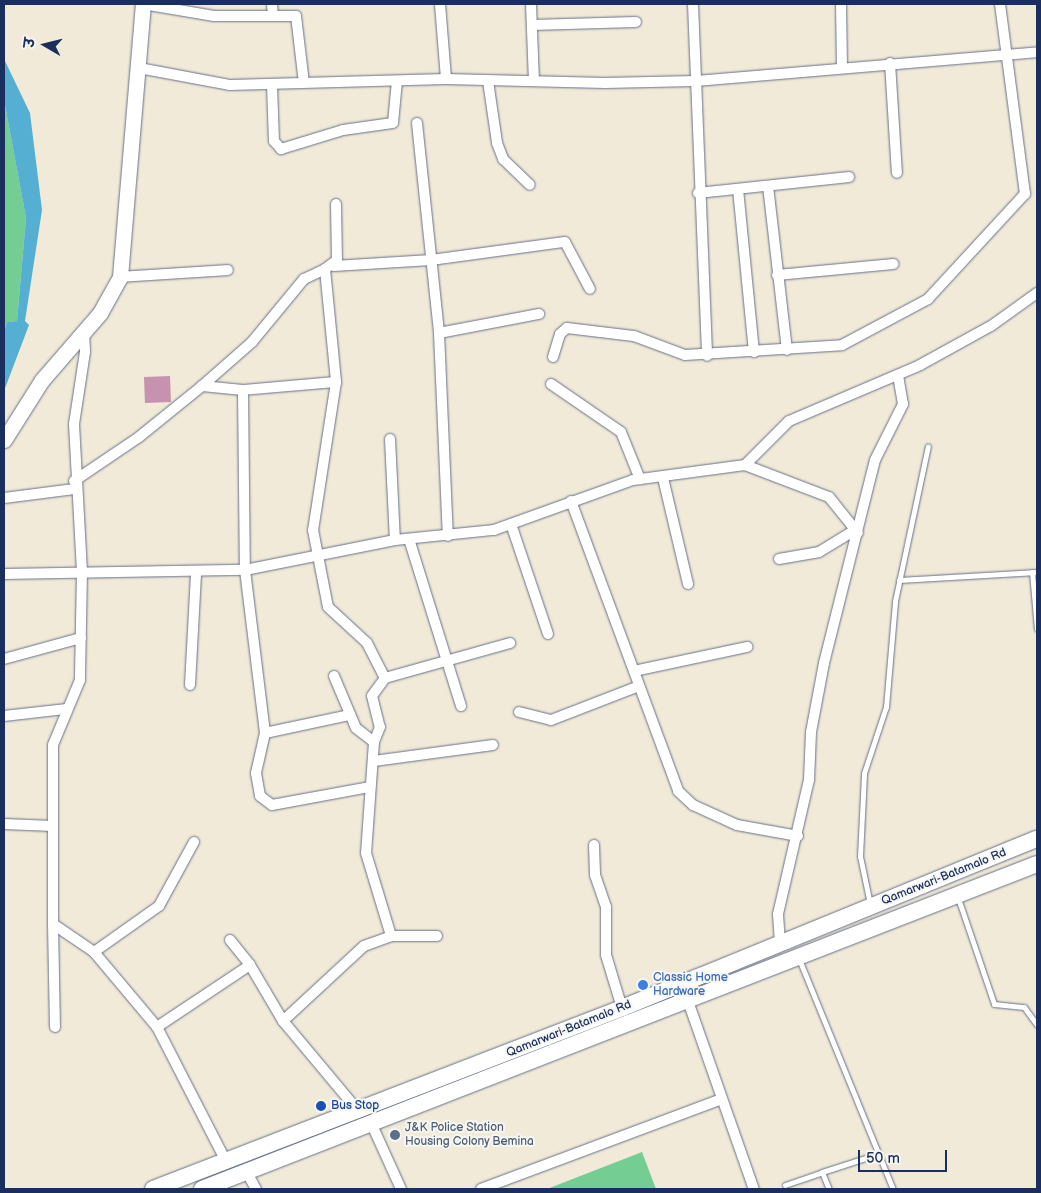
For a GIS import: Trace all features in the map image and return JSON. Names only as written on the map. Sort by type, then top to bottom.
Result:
[{"type":"main road","name":"Qamarwari-Batamalo Rd","points":[[153,1189],[360,1112],[622,1008],[1037,839]]},
{"type":"main road","name":"Qamarwari-Batamalo Rd","points":[[202,1189],[372,1125],[1037,864]]},
{"type":"street","points":[[4,440],[42,380],[84,332],[120,277],[143,4],[214,16],[273,15],[298,18],[304,83]]},
{"type":"street","points":[[272,4],[273,15]]},
{"type":"street","points":[[440,4],[446,79]]},
{"type":"street","points":[[531,4],[534,81]]},
{"type":"street","points":[[693,4],[698,193],[707,356]]},
{"type":"street","points":[[841,4],[842,67]]},
{"type":"street","points":[[553,357],[561,331],[572,327],[634,336],[676,354],[707,356],[842,345],[928,299],[1021,202],[1026,188],[1005,55],[1000,4]]},
{"type":"street","points":[[532,25],[636,22]]},
{"type":"street","points":[[139,68],[199,81],[272,84],[446,79],[488,81],[695,81],[842,67],[1037,52]]},
{"type":"street","points":[[890,63],[897,173]]},
{"type":"street","points":[[272,84],[274,141],[281,149],[343,130],[393,123],[398,81]]},
{"type":"street","points":[[488,81],[496,143],[503,159],[530,185]]},
{"type":"street","points":[[418,123],[439,333],[448,536]]},
{"type":"street","points":[[698,193],[849,177]]},
{"type":"street","points":[[768,186],[786,350]]},
{"type":"street","points":[[738,189],[754,352]]},
{"type":"street","points":[[336,204],[330,267],[336,382],[314,515],[316,557],[328,607],[367,643],[385,678]]},
{"type":"street","points":[[4,498],[74,485],[139,437],[202,386],[252,342],[297,285],[330,267],[431,260],[565,242],[590,289]]},
{"type":"street","points":[[777,276],[894,264]]},
{"type":"street","points":[[120,277],[228,270]]},
{"type":"street","points":[[745,465],[789,421],[898,375],[991,326],[1037,293]]},
{"type":"street","points":[[439,333],[539,314]]},
{"type":"street","points":[[54,1027],[53,745],[65,709],[78,688],[82,571],[74,485],[74,424],[85,352],[84,332]]},
{"type":"street","points":[[780,943],[778,914],[798,836],[824,663],[856,532],[876,460],[903,404],[898,375]]},
{"type":"street","points":[[202,386],[243,390],[336,382]]},
{"type":"street","points":[[551,384],[621,432],[640,479]]},
{"type":"street","points":[[243,390],[245,570],[265,733],[256,773],[260,796],[267,804],[370,786]]},
{"type":"street","points":[[390,439],[395,540]]},
{"type":"street","points":[[4,574],[82,571],[196,574],[245,570],[395,540],[448,536],[510,524],[571,501],[640,479],[663,478],[745,465],[829,497],[856,532]]},
{"type":"street","points":[[663,478],[688,584]]},
{"type":"street","points":[[571,501],[675,784],[693,806],[737,825],[798,836]]},
{"type":"street","points":[[510,524],[548,634]]},
{"type":"street","points":[[779,559],[819,552],[856,532]]},
{"type":"street","points":[[409,539],[460,706]]},
{"type":"street","points":[[190,685],[196,574]]},
{"type":"street","points":[[4,659],[81,638]]},
{"type":"street","points":[[391,936],[366,853],[374,742],[380,723],[372,696],[385,678],[447,663],[510,643]]},
{"type":"street","points":[[634,671],[746,647]]},
{"type":"street","points":[[334,676],[350,716],[360,733],[374,742]]},
{"type":"street","points":[[519,712],[550,720],[639,686]]},
{"type":"street","points":[[4,716],[65,709]]},
{"type":"street","points":[[265,733],[350,716]]},
{"type":"street","points":[[374,761],[493,745]]},
{"type":"street","points":[[4,824],[52,826]]},
{"type":"street","points":[[94,952],[159,906],[194,842]]},
{"type":"street","points":[[594,845],[594,875],[606,907],[606,955],[622,1008]]},
{"type":"street","points":[[53,924],[94,952],[157,1027],[226,1161]]},
{"type":"street","points":[[283,1021],[364,946],[391,936],[437,936]]},
{"type":"street","points":[[230,940],[250,965],[283,1021],[360,1112]]},
{"type":"street","points":[[157,1027],[250,965]]},
{"type":"street","points":[[688,1001],[754,1189]]},
{"type":"street","points":[[481,1189],[722,1099]]},
{"type":"street","points":[[372,1125],[401,1189]]},
{"type":"street","points":[[246,1171],[256,1189]]},
{"type":"lane","points":[[871,906],[860,856],[864,773],[886,707],[899,580],[928,446]]},
{"type":"lane","points":[[899,580],[1035,572],[1037,629]]},
{"type":"lane","points":[[957,895],[994,1004],[1024,1007],[1037,1026]]},
{"type":"lane","points":[[799,958],[893,1189]]},
{"type":"lane","points":[[785,1185],[878,1154]]},
{"type":"lane","points":[[822,1172],[829,1189]]},
{"type":"green space","points":[[4,100],[26,218],[17,321],[7,322],[4,332]]},
{"type":"green space","points":[[642,1152],[656,1189],[547,1189]]},
{"type":"water","points":[[4,59],[30,113],[42,210],[25,321],[29,325],[4,391],[4,332],[7,322],[17,321],[26,218],[4,100]]},
{"type":"building","points":[[170,376],[171,402],[145,403],[144,377]]},
{"type":"place","name":"Classic Home Hardware","points":[[643,985]]},
{"type":"place","name":"Bus Stop","points":[[321,1106]]},
{"type":"place","name":"J&K Police Station Housing Colony Bemina","points":[[395,1135]]}]
